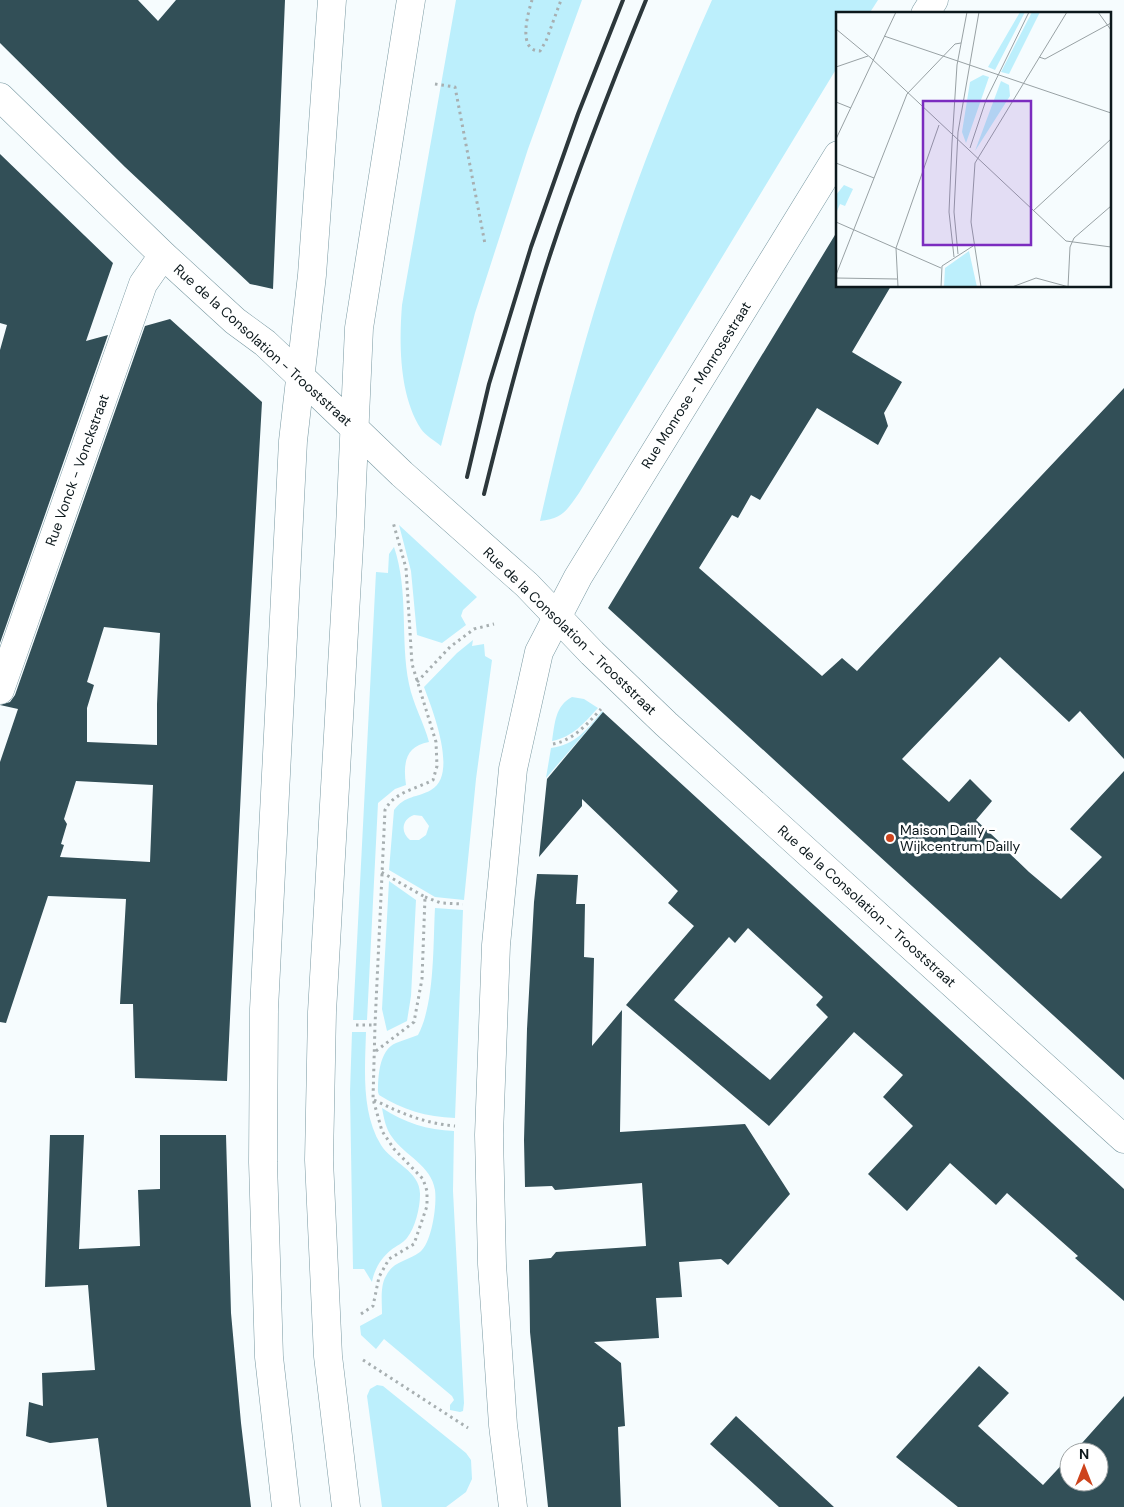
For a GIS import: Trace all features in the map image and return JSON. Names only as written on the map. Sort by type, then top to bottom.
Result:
[{"type":"street","points":[[286,1507],[269,1357],[262,1162],[264,1019],[293,441],[312,275],[332,0]]},
{"type":"street","points":[[346,1507],[328,1356],[319,1160],[322,1012],[359,328],[411,0]]},
{"type":"street","points":[[926,12],[934,0]]},
{"type":"street","name":"Rue de la Consolation - Trooststraat","points":[[0,96],[162,255],[235,321],[265,343],[402,474],[527,585],[666,724],[1124,1139]]},
{"type":"street","name":"Rue Monrose - Monrosestraat","points":[[513,1507],[503,1425],[492,1254],[488,1135],[496,945],[513,769],[539,652],[583,568],[836,158]]},
{"type":"street","name":"Rue Vonck - Vonckstraat","points":[[0,690],[143,284],[162,255]]},
{"type":"path","points":[[532,0],[525,34],[529,47],[535,51],[540,51],[546,41],[561,0]]},
{"type":"path","points":[[435,84],[455,87],[485,244]]},
{"type":"path","points":[[359,1316],[373,1306],[379,1277],[389,1259],[414,1244],[427,1206],[427,1191],[423,1180],[394,1149],[382,1131],[373,1100],[385,810],[389,801],[397,796],[433,780],[437,766],[436,742],[412,664],[406,568],[393,522]]},
{"type":"path","points":[[416,682],[450,647],[474,629],[494,624]]},
{"type":"path","points":[[548,745],[562,742],[574,736],[606,703]]},
{"type":"path","points":[[381,872],[425,897],[441,903],[463,904]]},
{"type":"path","points":[[375,1051],[414,1022],[422,978],[425,897]]},
{"type":"path","points":[[352,1025],[375,1025]]},
{"type":"path","points":[[373,1100],[408,1117],[454,1126]]},
{"type":"path","points":[[356,1356],[467,1428],[476,1428]]},
{"type":"shaded area","points":[[456,0],[582,0],[528,149],[475,313],[441,446],[421,429],[408,401],[402,368],[401,320],[402,305]]},
{"type":"shaded area","points":[[712,0],[878,0],[870,12],[836,12],[836,69],[579,493],[564,513],[548,520],[540,521],[561,431],[594,312],[627,211],[653,140]]},
{"type":"shaded area","points":[[399,525],[477,597],[463,610],[461,616],[466,625],[442,643],[417,635],[411,571]]},
{"type":"shaded area","points":[[394,547],[399,564],[403,598],[406,667],[409,684],[429,742],[415,747],[407,757],[405,770],[406,785],[395,789],[378,803],[367,1020],[353,1020],[376,572],[388,573],[389,554]]},
{"type":"shaded area","points":[[473,640],[472,646],[484,644],[485,656],[492,660],[476,779],[464,900],[435,897],[389,870],[394,810],[407,799],[431,790],[439,782],[443,771],[441,741],[424,687],[457,653]],"holes":[[[414,815],[422,816],[429,826],[426,835],[419,840],[410,840],[404,830],[405,823],[407,819]]]},
{"type":"shaded area","points":[[572,697],[584,699],[598,708],[572,733],[552,741],[559,710]]},
{"type":"shaded area","points":[[602,711],[546,778],[551,748],[574,740],[586,730]]},
{"type":"shaded area","points":[[389,881],[416,900],[411,996],[407,1021],[387,1031],[382,1009]]},
{"type":"shaded area","points":[[435,908],[463,910],[455,1118],[434,1116],[406,1109],[379,1095],[378,1092],[381,1064],[386,1052],[390,1046],[418,1035],[424,1022],[428,1007],[432,973]]},
{"type":"shaded area","points":[[352,1032],[366,1032],[367,1104],[375,1132],[386,1151],[411,1173],[416,1180],[420,1195],[416,1218],[410,1234],[381,1260],[372,1282],[364,1269],[353,1269],[350,1092]]},
{"type":"shaded area","points":[[382,1108],[416,1125],[454,1131],[453,1191],[464,1403],[463,1411],[460,1412],[450,1410],[450,1405],[454,1400],[452,1396],[384,1339],[376,1349],[361,1335],[360,1326],[382,1314],[383,1284],[389,1271],[397,1264],[420,1252],[428,1240],[433,1223],[435,1205],[433,1181],[423,1167],[397,1144],[392,1137],[384,1120]]},
{"type":"shaded area","points":[[377,1385],[383,1386],[466,1453],[471,1460],[472,1479],[466,1492],[446,1507],[382,1507],[367,1396],[370,1389]]},
{"type":"building","points":[[0,0],[138,0],[158,21],[176,0],[285,0],[273,289],[250,284],[125,167],[0,43]]},
{"type":"building","points":[[0,154],[113,263],[86,341],[108,335],[0,643],[0,350],[7,325],[0,323]]},
{"type":"building","points":[[836,233],[836,288],[890,288],[852,352],[902,382],[884,413],[888,426],[878,445],[817,408],[760,500],[751,495],[738,518],[732,515],[699,568],[822,676],[842,658],[857,671],[1124,388],[1124,759],[1080,711],[1069,722],[1000,657],[902,759],[949,802],[970,779],[992,801],[976,820],[1029,872],[1061,899],[1102,857],[1070,829],[1124,771],[1124,1080],[608,608]]},
{"type":"building","points":[[170,319],[262,402],[227,1081],[135,1078],[133,1004],[120,1004],[126,899],[48,896],[6,1023],[0,1022],[0,762],[18,709],[0,705],[10,702],[15,695],[145,326]],"holes":[[[104,627],[160,633],[157,745],[87,742],[87,708],[94,685],[87,682]],[[76,781],[153,785],[150,862],[60,857],[64,845],[61,844],[67,824],[64,819]]]},
{"type":"building","points":[[603,712],[1124,1189],[1124,1301],[1075,1258],[1078,1256],[1007,1193],[996,1205],[950,1163],[907,1211],[868,1174],[913,1126],[883,1097],[903,1075],[854,1032],[769,1126],[626,1005],[694,926],[668,903],[678,891],[582,799],[582,806],[539,857],[547,779]],"holes":[[[748,928],[823,997],[816,1005],[828,1017],[770,1080],[674,1000],[729,937],[735,943]]]},
{"type":"building","points":[[537,874],[578,875],[576,904],[585,904],[584,957],[594,958],[592,1046],[622,1010],[620,1132],[745,1124],[790,1194],[728,1265],[721,1259],[679,1262],[682,1297],[656,1298],[659,1338],[594,1342],[621,1363],[625,1426],[618,1427],[621,1507],[548,1507],[530,1332],[529,1260],[551,1258],[556,1252],[646,1246],[642,1183],[555,1190],[552,1186],[525,1187],[524,1140],[527,1029]]},
{"type":"building","points":[[50,1135],[84,1135],[79,1249],[140,1246],[138,1190],[160,1189],[160,1135],[226,1135],[231,1313],[251,1507],[107,1507],[98,1438],[50,1443],[26,1436],[29,1402],[43,1406],[42,1373],[95,1370],[88,1285],[45,1287]]},
{"type":"building","points":[[979,1366],[1009,1393],[978,1426],[1043,1485],[1059,1468],[1059,1492],[1109,1492],[1109,1442],[1083,1442],[1124,1396],[1124,1507],[958,1507],[896,1457]]},
{"type":"building","points":[[736,1416],[834,1507],[779,1507],[710,1444]]},
{"type":"railway","points":[[467,477],[489,384],[531,247],[578,114],[623,0]]},
{"type":"railway","points":[[484,494],[515,372],[551,252],[596,125],[646,0]]},
{"type":"place","name":"Maison Dailly - Wijkcentrum Dailly","points":[[890,838]]}]
